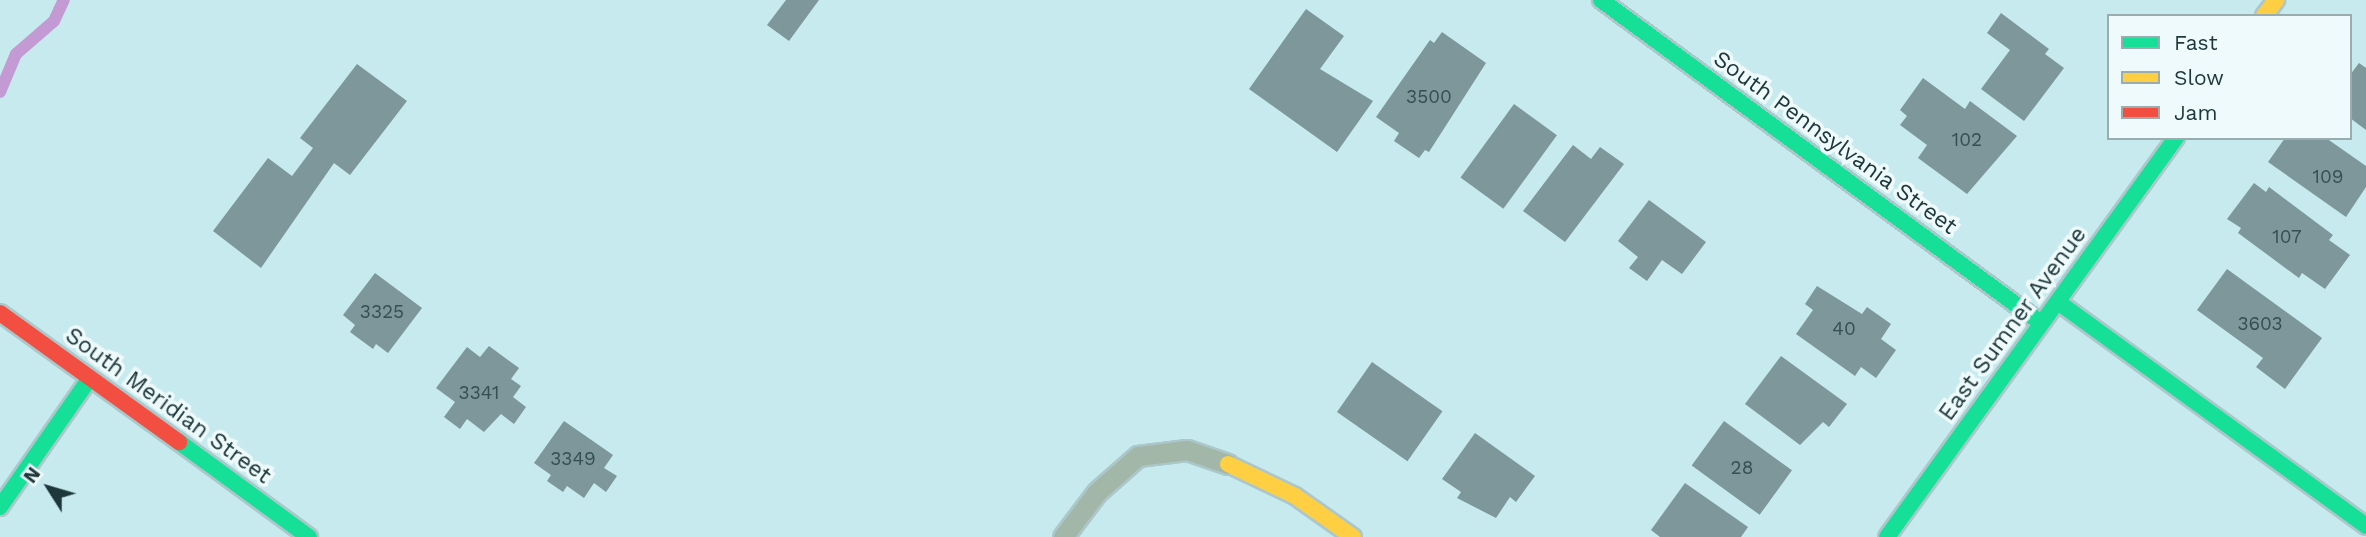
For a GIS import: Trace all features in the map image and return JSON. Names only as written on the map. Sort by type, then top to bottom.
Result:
[{"type":"street","name":"South Pennsylvania Street","points":[[1601,0],[2041,323]]},
{"type":"street","name":"East Sumner Avenue","points":[[1887,537],[2175,140]]},
{"type":"street","points":[[2058,302],[2366,526]]},
{"type":"street","name":"South Meridian Street","points":[[0,313],[309,537]]},
{"type":"street","points":[[0,508],[90,378]]},
{"type":"street","points":[[1228,464],[1296,496],[1353,537]]},
{"type":"lane","points":[[1063,537],[1097,492],[1138,456],[1187,450],[1228,464]]},
{"type":"building","points":[[786,0],[819,0],[789,41],[767,25]]},
{"type":"building","points":[[1306,9],[1344,36],[1320,69],[1373,101],[1337,152],[1249,89]]},
{"type":"building","points":[[2001,13],[2049,49],[2045,54],[2064,68],[2024,121],[1981,89],[2010,50],[1987,33]]},
{"type":"building","points":[[1442,32],[1486,63],[1429,152],[1425,150],[1419,158],[1394,141],[1399,133],[1376,117],[1430,40],[1434,43]]},
{"type":"building","points":[[2359,63],[2366,68],[2366,130],[2352,120],[2352,72]]},
{"type":"building","points":[[357,64],[407,101],[350,175],[334,163],[261,268],[213,231],[268,158],[292,176],[313,148],[300,138]]},
{"type":"building","points":[[1923,78],[1965,109],[1970,101],[2017,136],[1967,194],[1918,158],[1927,145],[1900,125],[1907,116],[1900,110]]},
{"type":"building","points":[[1514,104],[1557,135],[1503,209],[1461,178]]},
{"type":"building","points":[[2284,140],[2329,140],[2366,166],[2366,187],[2346,217],[2268,162]]},
{"type":"building","points":[[1573,145],[1591,159],[1600,147],[1624,164],[1565,242],[1523,211]]},
{"type":"building","points":[[2254,183],[2266,192],[2269,187],[2333,235],[2329,240],[2350,255],[2325,289],[2302,273],[2299,278],[2238,233],[2241,228],[2227,219]]},
{"type":"building","points":[[1649,200],[1706,242],[1682,274],[1662,260],[1647,281],[1629,268],[1638,257],[1618,241]]},
{"type":"building","points":[[2227,269],[2322,338],[2285,389],[2256,367],[2263,358],[2197,310]]},
{"type":"building","points":[[375,273],[422,308],[388,353],[376,344],[373,349],[350,332],[355,325],[343,315]]},
{"type":"building","points":[[1817,286],[1862,314],[1867,307],[1891,324],[1881,339],[1896,350],[1876,378],[1861,367],[1855,376],[1796,334],[1813,310],[1805,304]]},
{"type":"building","points":[[489,346],[519,368],[511,379],[521,386],[513,397],[526,407],[514,424],[501,414],[484,432],[467,419],[460,429],[444,417],[455,402],[436,388],[467,347],[480,357]]},
{"type":"building","points":[[1781,356],[1847,404],[1829,427],[1823,422],[1800,445],[1745,404]]},
{"type":"building","points":[[1372,362],[1442,411],[1407,461],[1337,412]]},
{"type":"building","points":[[564,421],[613,455],[604,468],[617,476],[606,492],[594,483],[584,498],[567,486],[563,492],[547,481],[551,475],[534,463]]},
{"type":"building","points":[[1724,421],[1792,470],[1760,515],[1692,465]]},
{"type":"building","points":[[1475,433],[1535,476],[1516,502],[1510,497],[1496,518],[1457,498],[1461,492],[1442,479]]},
{"type":"building","points":[[1685,483],[1748,527],[1741,537],[1660,537],[1651,530]]},
{"type":"waterway","points":[[0,92],[16,54],[54,21],[64,0]]},
{"type":"traffic: fast","points":[[1601,0],[2041,323]]},
{"type":"traffic: fast","points":[[1887,537],[2175,140]]},
{"type":"traffic: fast","points":[[2058,302],[2366,526]]},
{"type":"traffic: fast","points":[[0,507],[90,378]]},
{"type":"traffic: fast","points":[[179,442],[309,537]]},
{"type":"traffic: slow","points":[[2266,14],[2276,0]]},
{"type":"traffic: slow","points":[[1228,464],[1295,496],[1353,537]]},
{"type":"traffic: jam","points":[[0,313],[179,442]]}]
